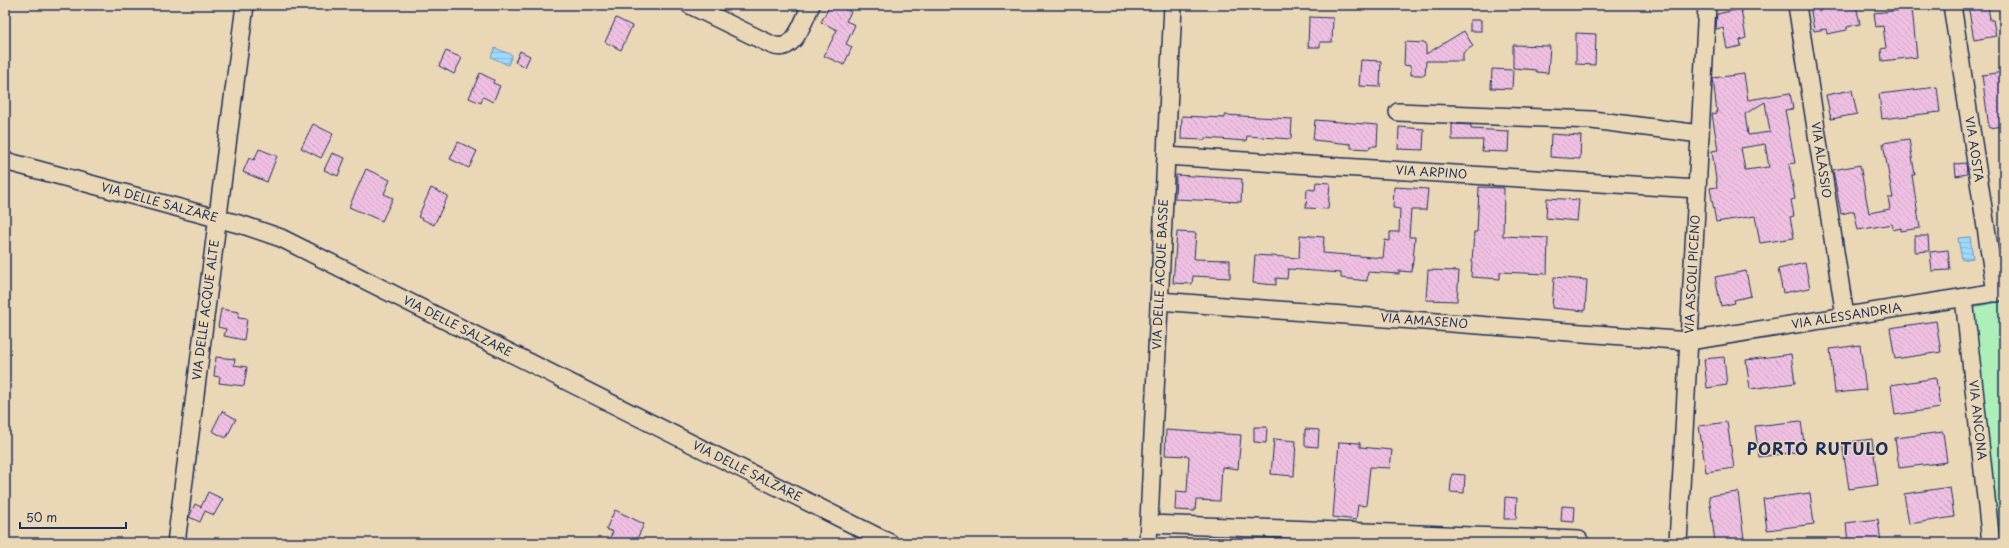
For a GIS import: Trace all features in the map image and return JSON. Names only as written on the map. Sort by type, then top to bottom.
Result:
[{"type":"street","name":"VIA DELLE ACQUE ALTE","points":[[176,543],[245,5]]},
{"type":"street","points":[[690,5],[772,45],[782,47],[786,47],[792,42],[811,5]]},
{"type":"street","name":"VIA DELLE ACQUE BASSE","points":[[1148,543],[1173,5]]},
{"type":"street","name":"VIA ASCOLI PICENO","points":[[1678,543],[1707,5]]},
{"type":"street","name":"VIA ALASSIO","points":[[1797,5],[1845,316]]},
{"type":"street","name":"VIA AOSTA","points":[[1952,5],[2000,292]]},
{"type":"street","points":[[1398,112],[1592,120],[1700,134]]},
{"type":"street","name":"VIA ARPINO","points":[[1166,156],[1697,189]]},
{"type":"street","name":"VIA DELLE SALZARE","points":[[5,161],[262,231],[299,246],[890,543]]},
{"type":"street","name":"VIA ALESSANDRIA","points":[[1689,340],[2000,292]]},
{"type":"street","name":"VIA ANCONA","points":[[1964,298],[1991,543]]},
{"type":"street","name":"VIA AMASENO","points":[[1159,301],[1689,340]]},
{"type":"street","points":[[1149,524],[1579,540]]},
{"type":"green space","points":[[2004,301],[2004,543],[1998,543],[1972,307]]},
{"type":"water","points":[[495,48],[512,55],[508,65],[491,57]]},
{"type":"water","points":[[1970,237],[1973,258],[1962,260],[1958,238]]},
{"type":"building","points":[[830,5],[836,5],[851,12],[846,21],[855,25],[846,44],[852,47],[844,65],[824,56],[837,30],[821,22]]},
{"type":"building","points":[[1810,5],[1856,5],[1860,24],[1847,27],[1847,30],[1827,34],[1826,29],[1814,31]]},
{"type":"building","points":[[1968,5],[1988,5],[1990,20],[1993,20],[1996,36],[1974,40]]},
{"type":"building","points":[[1741,9],[1746,38],[1740,40],[1741,46],[1727,49],[1723,28],[1716,29],[1717,14]]},
{"type":"building","points":[[1912,9],[1917,57],[1882,61],[1881,49],[1886,48],[1883,26],[1876,27],[1874,13]]},
{"type":"building","points":[[1309,17],[1333,18],[1332,42],[1320,42],[1320,47],[1308,47]]},
{"type":"building","points":[[616,18],[632,26],[621,50],[605,42]]},
{"type":"building","points":[[1470,20],[1481,20],[1481,31],[1470,31]]},
{"type":"building","points":[[1464,31],[1473,46],[1463,53],[1463,61],[1426,61],[1425,75],[1411,75],[1411,66],[1404,65],[1405,42],[1426,43],[1426,54]]},
{"type":"building","points":[[1576,33],[1596,34],[1595,65],[1576,64]]},
{"type":"building","points":[[1513,45],[1550,46],[1548,73],[1536,72],[1536,70],[1513,68]]},
{"type":"building","points":[[446,51],[462,58],[454,74],[439,66]]},
{"type":"building","points":[[520,51],[530,56],[525,67],[515,62]]},
{"type":"building","points":[[1361,60],[1381,61],[1380,87],[1359,86]]},
{"type":"building","points":[[1492,69],[1513,70],[1512,89],[1491,88]]},
{"type":"building","points":[[2004,72],[2004,126],[1989,128],[1982,75]]},
{"type":"building","points":[[480,73],[494,80],[493,83],[500,86],[493,102],[483,97],[481,103],[469,98]]},
{"type":"building","points":[[1744,74],[1748,100],[1790,93],[1793,109],[1785,110],[1795,163],[1789,164],[1795,199],[1791,200],[1794,216],[1790,217],[1794,238],[1760,243],[1755,216],[1716,222],[1710,188],[1717,187],[1712,151],[1718,150],[1712,114],[1717,113],[1713,78]],"holes":[[[1765,102],[1770,132],[1748,135],[1745,114]],[[1765,144],[1769,167],[1745,170],[1741,148]]]},
{"type":"building","points":[[1937,87],[1940,112],[1882,119],[1879,94]]},
{"type":"building","points":[[1852,90],[1857,114],[1831,119],[1826,95]]},
{"type":"building","points":[[1225,115],[1292,119],[1291,139],[1247,136],[1246,141],[1205,138],[1205,140],[1181,139],[1182,116],[1225,118]]},
{"type":"building","points":[[1315,120],[1378,125],[1377,146],[1370,146],[1369,149],[1351,148],[1351,144],[1313,140]]},
{"type":"building","points":[[313,124],[333,134],[321,158],[301,148]]},
{"type":"building","points":[[1452,124],[1471,125],[1471,129],[1509,131],[1508,152],[1482,151],[1483,140],[1452,140]]},
{"type":"building","points":[[1399,127],[1424,129],[1423,150],[1398,149]]},
{"type":"building","points":[[1551,134],[1581,136],[1580,159],[1550,157]]},
{"type":"building","points":[[1909,139],[1915,175],[1912,175],[1920,228],[1901,231],[1901,228],[1893,230],[1892,224],[1858,230],[1854,211],[1841,214],[1833,170],[1860,165],[1869,213],[1890,209],[1888,198],[1893,198],[1883,143]]},
{"type":"building","points":[[458,142],[477,151],[469,168],[450,159]]},
{"type":"building","points":[[259,149],[277,156],[267,182],[243,172],[249,158],[254,160]]},
{"type":"building","points":[[332,153],[345,158],[338,176],[324,170]]},
{"type":"building","points":[[1966,163],[1967,174],[1956,176],[1955,164]]},
{"type":"building","points":[[366,169],[390,180],[384,194],[393,198],[382,221],[349,207]]},
{"type":"building","points":[[1176,175],[1242,179],[1241,202],[1175,199]]},
{"type":"building","points":[[1316,182],[1330,183],[1328,209],[1306,208],[1307,189],[1315,190]]},
{"type":"building","points":[[1394,187],[1428,189],[1426,210],[1411,210],[1409,237],[1415,237],[1412,272],[1399,271],[1399,274],[1368,272],[1367,281],[1341,278],[1341,273],[1288,269],[1287,279],[1276,278],[1276,285],[1253,283],[1255,255],[1299,258],[1300,235],[1324,237],[1323,253],[1383,258],[1385,240],[1390,241],[1390,232],[1399,232],[1400,209],[1393,208]]},
{"type":"building","points":[[1479,187],[1504,188],[1503,236],[1548,238],[1547,274],[1500,272],[1500,279],[1471,277],[1474,232],[1477,232]]},
{"type":"building","points":[[431,188],[448,196],[434,225],[418,217]]},
{"type":"building","points":[[1547,198],[1579,200],[1577,221],[1546,218]]},
{"type":"building","points":[[1177,232],[1196,233],[1194,259],[1230,260],[1230,278],[1193,276],[1192,284],[1173,283]]},
{"type":"building","points":[[1915,236],[1928,236],[1929,251],[1915,252]]},
{"type":"building","points":[[1948,250],[1950,270],[1932,271],[1930,252]]},
{"type":"building","points":[[1805,263],[1810,288],[1783,293],[1778,269]]},
{"type":"building","points":[[1428,270],[1459,271],[1457,301],[1426,300]]},
{"type":"building","points":[[1746,271],[1751,296],[1734,300],[1735,303],[1721,306],[1715,277]]},
{"type":"building","points":[[1554,277],[1587,280],[1585,311],[1552,308]]},
{"type":"building","points":[[221,309],[239,312],[238,318],[247,319],[244,340],[224,336],[226,329],[218,327]]},
{"type":"building","points":[[1936,321],[1941,352],[1895,359],[1890,328]]},
{"type":"building","points":[[1860,345],[1866,390],[1835,393],[1830,349]]},
{"type":"building","points":[[1791,354],[1795,383],[1750,389],[1746,360]]},
{"type":"building","points":[[216,357],[235,359],[234,365],[247,367],[244,386],[219,383],[220,377],[214,376]]},
{"type":"building","points":[[1724,357],[1727,385],[1707,388],[1704,359]]},
{"type":"building","points":[[1936,378],[1940,408],[1895,415],[1891,385]]},
{"type":"building","points":[[222,411],[236,419],[226,438],[212,431]]},
{"type":"building","points":[[1801,421],[1805,451],[1759,457],[1755,426]]},
{"type":"building","points":[[1727,422],[1734,468],[1706,472],[1699,426]]},
{"type":"building","points":[[1254,427],[1267,427],[1266,443],[1254,442]]},
{"type":"building","points":[[1305,429],[1319,430],[1318,447],[1305,446]]},
{"type":"building","points":[[1166,430],[1241,435],[1238,469],[1222,467],[1220,501],[1196,500],[1195,511],[1175,510],[1176,491],[1187,492],[1189,456],[1165,455]]},
{"type":"building","points":[[1943,432],[1947,462],[1899,468],[1895,438]]},
{"type":"building","points":[[1274,439],[1296,441],[1294,476],[1271,474]]},
{"type":"building","points":[[1872,439],[1878,485],[1849,489],[1842,443]]},
{"type":"building","points":[[1339,442],[1360,443],[1360,447],[1392,450],[1390,468],[1370,467],[1366,506],[1358,505],[1356,520],[1333,517]]},
{"type":"building","points":[[1452,474],[1465,475],[1464,493],[1450,492]]},
{"type":"building","points":[[1950,487],[1954,517],[1909,524],[1904,494]]},
{"type":"building","points":[[208,492],[223,499],[214,515],[205,511],[200,522],[189,517],[195,504],[201,507]]},
{"type":"building","points":[[1738,492],[1744,539],[1715,542],[1709,496]]},
{"type":"building","points":[[1810,493],[1814,524],[1767,530],[1763,499]]},
{"type":"building","points":[[1505,497],[1517,498],[1516,519],[1504,519]]},
{"type":"building","points":[[1562,506],[1575,507],[1574,522],[1561,521]]},
{"type":"building","points":[[615,510],[644,524],[635,543],[607,543],[613,532],[606,529]]},
{"type":"building","points":[[1878,519],[1881,543],[1848,543],[1846,523]]},
{"type":"district","name":"PORTO RUTULO","points":[[1818,449]]}]
